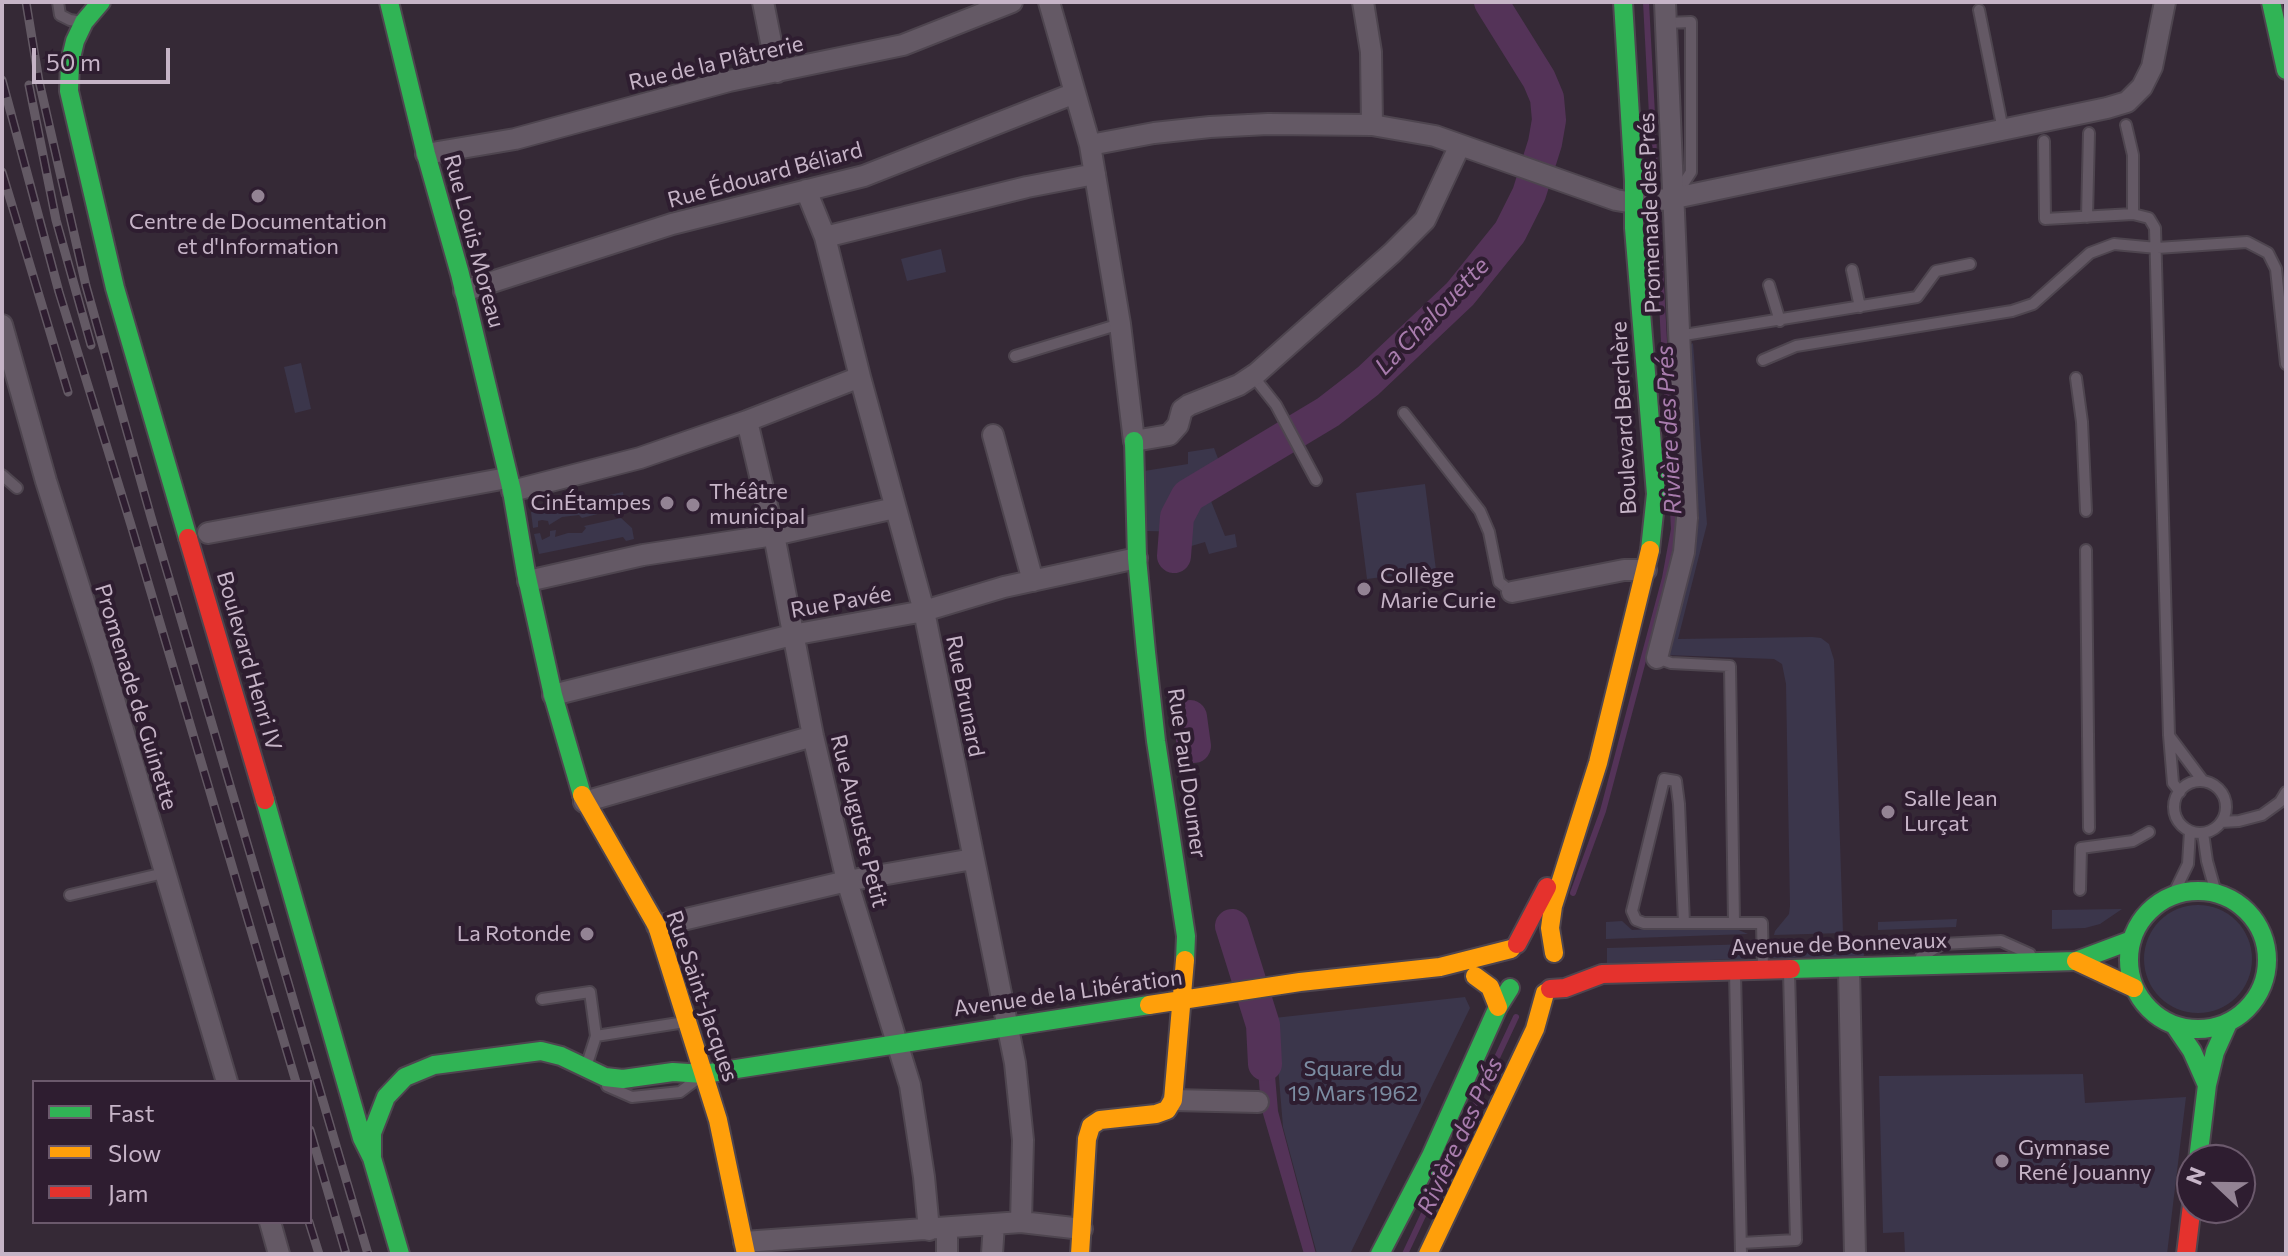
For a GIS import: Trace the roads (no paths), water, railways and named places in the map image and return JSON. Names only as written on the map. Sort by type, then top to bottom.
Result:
[{"type":"main road","points":[[84,22],[101,2]]},
{"type":"main road","name":"Rue Louis Moreau","points":[[389,2],[464,291],[510,485],[528,581]]},
{"type":"main road","name":"Boulevard Berchère","points":[[1556,956],[1550,928],[1553,906],[1598,763],[1654,534],[1656,494],[1634,203],[1623,2]]},
{"type":"main road","points":[[2271,2],[2286,70]]},
{"type":"main road","name":"Boulevard Henri IV","points":[[84,22],[75,41],[69,91],[115,288],[362,1138],[372,1158],[400,1254]]},
{"type":"main road","name":"Rue Paul Doumer","points":[[1134,441],[1137,558],[1155,729],[1186,936],[1183,1000],[1170,1105]]},
{"type":"main road","name":"Rue Saint-Jacques","points":[[528,581],[553,695],[584,802],[657,926],[689,1022],[718,1120],[745,1248]]},
{"type":"main road","name":"Boulevard Berchère","points":[[1380,1254],[1431,1156],[1498,1007],[1509,968],[1578,822]]},
{"type":"main road","points":[[2194,891],[2216,893],[2244,908],[2254,918],[2263,935],[2268,957],[2263,985],[2251,1006],[2228,1023],[2205,1030],[2175,1026],[2153,1013],[2134,988],[2129,964],[2132,940],[2147,913],[2173,895],[2194,891]]},
{"type":"main road","points":[[2263,935],[2286,946]]},
{"type":"main road","name":"Avenue de Bonnevaux","points":[[1548,991],[1602,974],[2076,961],[2132,940]]},
{"type":"main road","points":[[1428,1254],[1558,975],[1556,956],[1546,945],[1534,941],[1509,968],[1523,996],[1538,996],[1548,991]]},
{"type":"main road","name":"Avenue de Bonnevaux","points":[[1556,956],[1602,974]]},
{"type":"main road","name":"Avenue de Bonnevaux","points":[[2076,961],[2134,988]]},
{"type":"main road","name":"Avenue de la Libération","points":[[1440,967],[1475,976],[1509,968]]},
{"type":"main road","name":"Avenue de la Libération","points":[[379,1083],[434,1065],[541,1051],[561,1056],[605,1077],[623,1079],[673,1072],[704,1074],[1246,990],[1440,967],[1509,968]]},
{"type":"main road","points":[[2263,985],[2286,968]]},
{"type":"main road","points":[[1475,976],[1490,987],[1498,1007]]},
{"type":"main road","points":[[2200,1144],[2207,1085],[2215,1052],[2228,1023]]},
{"type":"main road","points":[[2175,1026],[2192,1051],[2207,1085]]},
{"type":"main road","points":[[341,1060],[358,1074],[379,1083],[372,1158]]},
{"type":"main road","points":[[1080,1254],[1087,1139],[1091,1126],[1100,1120],[1156,1114],[1170,1105]]},
{"type":"main road","points":[[2186,1254],[2190,1224]]},
{"type":"street","points":[[763,2],[777,72]]},
{"type":"street","name":"Rue de la Plâtrerie","points":[[426,154],[515,139],[729,81],[903,45],[1012,2]]},
{"type":"street","points":[[1049,2],[1090,145],[1120,324],[1134,441],[1169,442],[1182,410],[1253,376],[1414,231],[1435,204],[1460,145]]},
{"type":"street","points":[[1363,2],[1371,52],[1372,125]]},
{"type":"street","points":[[1090,145],[1210,127],[1372,125],[1416,131],[1616,200],[1634,203],[1675,198],[2127,102],[2142,87],[2152,67],[2165,2]]},
{"type":"street","name":"Promenade des Prés","points":[[1657,658],[1684,552],[1687,518],[1666,12]]},
{"type":"street","name":"Rue Édouard Béliard","points":[[464,291],[672,224],[864,176],[1075,93]]},
{"type":"street","points":[[825,237],[1027,187],[1095,174]]},
{"type":"street","name":"Rue Brunard","points":[[806,190],[825,237],[924,611],[1022,1108],[1021,1222]]},
{"type":"street","name":"Promenade de Guinette","points":[[2,325],[226,1080]]},
{"type":"street","points":[[208,533],[510,485],[640,458],[860,377]]},
{"type":"street","name":"Rue Auguste Petit","points":[[747,421],[774,535],[813,736],[847,881],[910,1085],[924,1177],[947,1254]]},
{"type":"street","points":[[993,435],[1033,581]]},
{"type":"street","points":[[528,581],[643,555],[774,535],[895,508]]},
{"type":"street","name":"Rue Pavée","points":[[553,695],[792,635],[924,611],[1033,581],[1137,558]]},
{"type":"street","points":[[1512,592],[1624,570],[1646,570]]},
{"type":"street","points":[[584,802],[813,736]]},
{"type":"street","points":[[657,926],[847,881],[973,859]]},
{"type":"street","points":[[1849,969],[1861,1250]]},
{"type":"street","points":[[1170,1105],[1258,1102]]},
{"type":"street","points":[[745,1248],[1021,1222],[1082,1229]]},
{"type":"street","points":[[271,1224],[279,1254]]},
{"type":"street","points":[[992,1254],[994,1224]]},
{"type":"lane","points":[[58,2],[60,15],[84,22]]},
{"type":"lane","points":[[1979,10],[2003,130]]},
{"type":"lane","points":[[2126,125],[2133,155],[2133,214]]},
{"type":"lane","points":[[2087,217],[2089,133]]},
{"type":"lane","points":[[2044,141],[2045,219],[2133,214],[2149,218],[2155,228],[2169,735],[2173,783],[2180,792]]},
{"type":"lane","points":[[1763,360],[1796,346],[2012,311],[2033,304],[2090,253],[2114,244],[2157,248],[2247,242],[2268,253],[2276,269],[2286,364]]},
{"type":"lane","points":[[1678,336],[1917,297],[1936,271],[1970,264]]},
{"type":"lane","points":[[1852,270],[1860,307]]},
{"type":"lane","points":[[1769,285],[1780,321]]},
{"type":"lane","points":[[1015,356],[1120,324]]},
{"type":"lane","points":[[1253,376],[1285,421],[1316,480]]},
{"type":"lane","points":[[2076,378],[2082,422],[2086,511]]},
{"type":"lane","points":[[1404,413],[1480,511],[1489,532],[1499,582],[1512,592]]},
{"type":"lane","points":[[2,475],[17,488]]},
{"type":"lane","points":[[2086,550],[2089,828]]},
{"type":"lane","points":[[1657,658],[1671,663],[1730,666],[1734,923]]},
{"type":"lane","points":[[2169,735],[2203,781],[2216,787],[2226,804],[2221,822],[2203,833],[2190,831],[2177,820],[2174,808],[2180,792],[2190,783],[2203,781]]},
{"type":"lane","points":[[1684,923],[1676,781],[1664,779],[1632,911],[1636,920],[1644,923],[1684,923],[1762,923],[1763,970]]},
{"type":"lane","points":[[2221,822],[2262,815],[2280,802],[2286,792]]},
{"type":"lane","points":[[2173,895],[2188,864],[2190,831]]},
{"type":"lane","points":[[2080,890],[2081,848],[2133,841],[2149,832]]},
{"type":"lane","points":[[2203,833],[2216,893]]},
{"type":"lane","points":[[70,895],[164,873]]},
{"type":"lane","points":[[1735,971],[1741,1248],[1796,1240],[1789,970]]},
{"type":"lane","points":[[542,999],[590,992],[596,1036],[586,1069]]},
{"type":"lane","points":[[596,1036],[689,1022]]},
{"type":"waterway","name":"La Chalouette","points":[[1174,556],[1177,517],[1188,496],[1328,412],[1368,381],[1460,294],[1510,232],[1529,194],[1549,120],[1547,98],[1539,79],[1491,2]]},
{"type":"waterway","name":"Rivière des Prés","points":[[1573,893],[1603,811],[1665,578],[1674,529],[1646,2]]},
{"type":"waterway","name":"La Chalouette","points":[[1190,717],[1194,746]]},
{"type":"waterway","name":"La Chalouette","points":[[1232,926],[1263,1025],[1265,1064]]},
{"type":"waterway","name":"Rivière des Prés","points":[[1405,1254],[1516,1017]]},
{"type":"railway","points":[[26,2],[39,81],[86,286],[368,1254]]},
{"type":"railway","points":[[2,80],[59,292],[295,1080]]},
{"type":"railway","points":[[29,85],[56,220],[91,345]]},
{"type":"railway","points":[[2,172],[68,392]]},
{"type":"railway","points":[[312,1137],[346,1254]]},
{"type":"railway","points":[[310,1224],[319,1254]]},
{"type":"place","name":"Centre de Documentation et d'Information","points":[[258,196]]},
{"type":"place","name":"CinÉtampes","points":[[667,503]]},
{"type":"place","name":"Théâtre municipal","points":[[693,505]]},
{"type":"place","name":"Collège Marie Curie","points":[[1364,589]]},
{"type":"place","name":"Salle Jean Lurçat","points":[[1888,812]]},
{"type":"place","name":"La Rotonde","points":[[587,934]]},
{"type":"place","name":"Gymnase René Jouanny","points":[[2002,1161]]},
{"type":"park label","name":"Square du 19 Mars 1962","points":[[1353,1082]]}]
